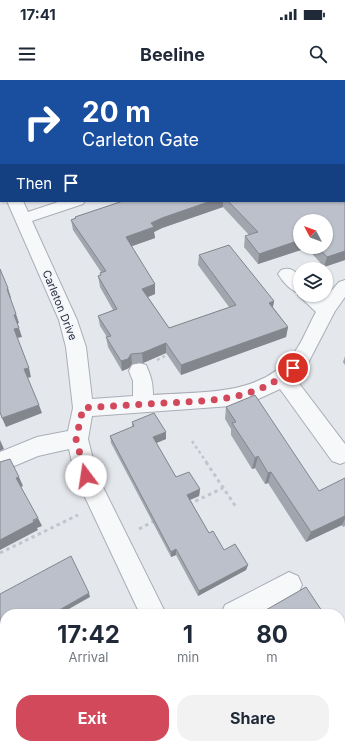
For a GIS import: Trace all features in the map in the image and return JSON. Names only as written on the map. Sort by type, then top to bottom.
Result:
[{"type":"street","points":[[19,210],[71,202]]},
{"type":"street","name":"Carleton Drive","points":[[19,210],[68,320],[76,347],[83,408],[76,439],[86,476],[152,609]]},
{"type":"street","points":[[287,274],[293,280]]},
{"type":"street","points":[[83,408],[229,398],[262,388],[283,378],[303,356],[335,295],[345,286]]},
{"type":"street","points":[[315,302],[326,311]]},
{"type":"street","points":[[140,371],[143,381],[143,404]]},
{"type":"street","points":[[283,378],[340,454]]},
{"type":"street","points":[[0,462],[38,445],[53,441],[76,439]]},
{"type":"street","points":[[243,609],[289,585]]},
{"type":"path","points":[[140,371],[141,367],[173,353]]},
{"type":"path","points":[[192,441],[236,507]]},
{"type":"path","points":[[188,505],[223,488]]},
{"type":"path","points":[[0,553],[100,504]]},
{"type":"path","points":[[117,539],[159,519]]},
{"type":"building","points":[[120,202],[208,202],[162,218],[151,223],[154,227],[126,237],[155,284],[142,289],[169,328],[236,305],[199,255],[229,245],[274,301],[269,303],[288,327],[181,365],[166,343],[142,353],[131,354],[128,359],[121,361],[106,337],[111,336],[98,316],[117,309],[98,276],[101,275],[100,273],[106,271],[71,220],[76,218],[75,217]]},
{"type":"building","points":[[229,202],[345,202],[345,251],[327,257],[324,254],[333,254],[333,214],[293,214],[293,242],[259,254],[245,236],[258,232]]},
{"type":"building","points":[[0,269],[16,314],[14,315],[19,328],[14,329],[29,368],[24,369],[39,405],[2,418],[0,412]]},
{"type":"building","points":[[255,395],[319,491],[345,478],[345,516],[311,532],[271,472],[268,473],[258,456],[255,458],[232,423],[236,422],[226,407]]},
{"type":"building","points":[[154,413],[166,432],[153,437],[176,477],[189,472],[200,489],[187,495],[209,533],[213,531],[224,550],[235,544],[248,565],[199,591],[176,549],[171,552],[110,436],[134,426],[132,422]]},
{"type":"building","points":[[10,459],[19,477],[16,478],[38,518],[33,520],[34,522],[0,540],[0,462]]},
{"type":"building","points":[[71,556],[89,593],[61,609],[0,609],[0,594]]},
{"type":"building","points":[[306,587],[321,609],[268,609]]},
{"type":"route","points":[[86,476],[76,439],[83,408],[229,398],[244,395],[262,388],[283,378],[293,368]]}]
